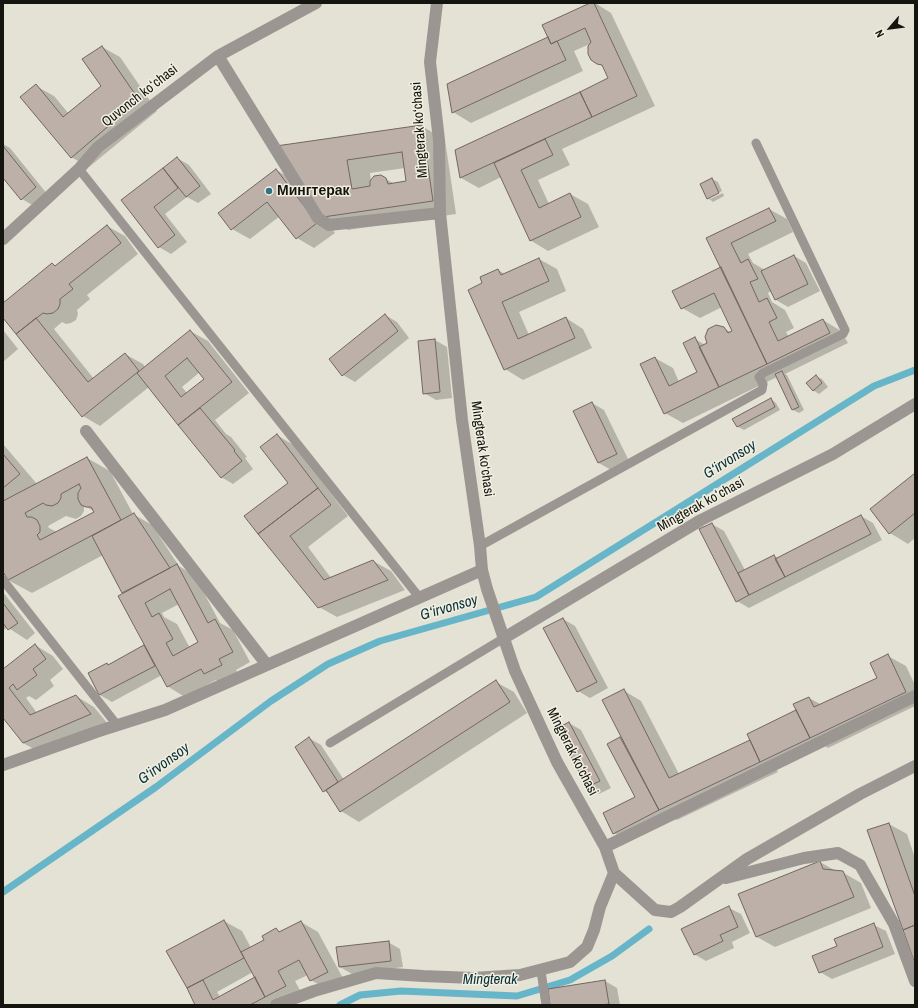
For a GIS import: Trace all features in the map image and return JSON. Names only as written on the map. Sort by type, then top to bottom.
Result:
[{"type":"street","name":"Quvonch koʻchasi","points":[[3,239],[79,169],[98,147],[218,56],[316,3]]},
{"type":"street","name":"Mingterak ko‘chasi","points":[[437,3],[430,62],[439,140],[440,213],[462,420],[482,570],[515,671],[557,762],[605,847],[614,873]]},
{"type":"street","points":[[218,56],[318,218],[329,225],[440,213]]},
{"type":"street","name":"Mingterak koʻchasi","points":[[504,638],[701,520],[833,454],[915,404]]},
{"type":"street","points":[[86,431],[267,665]]},
{"type":"street","points":[[3,765],[117,725],[165,710],[482,570]]},
{"type":"street","points":[[605,847],[915,696]]},
{"type":"street","points":[[276,1005],[314,991],[376,973],[473,978],[520,975],[541,971],[570,962],[587,947],[594,930],[600,906],[614,873],[655,910],[671,912],[747,859],[860,794],[915,766]]},
{"type":"street","points":[[718,880],[804,858],[838,853],[860,865],[894,924],[915,981]]},
{"type":"lane","points":[[480,546],[762,390],[763,384],[760,377],[763,373],[843,334],[845,330],[756,142]]},
{"type":"lane","points":[[79,169],[419,597]]},
{"type":"lane","points":[[3,580],[117,725]]},
{"type":"lane","points":[[330,743],[504,638]]},
{"type":"lane","points":[[541,971],[546,1005]]},
{"type":"building","points":[[590,3],[594,3],[637,96],[592,117],[580,92],[608,78],[602,65],[591,60],[588,54],[588,46],[591,42],[585,28],[551,44],[542,25]]},
{"type":"building","points":[[548,37],[551,44],[557,41],[566,60],[452,113],[447,84]]},
{"type":"building","points":[[102,46],[139,100],[71,158],[20,97],[36,84],[63,117],[101,86],[82,59]]},
{"type":"building","points":[[580,92],[592,117],[460,178],[455,150]]},
{"type":"building","points":[[422,125],[433,201],[323,217],[276,146]],"holes":[[[402,152],[406,181],[388,184],[386,178],[381,175],[374,176],[370,181],[370,186],[352,189],[347,160]]]},
{"type":"building","points":[[545,139],[553,155],[521,170],[539,208],[570,193],[581,217],[530,241],[494,163]]},
{"type":"building","points":[[3,146],[36,187],[21,200],[3,178]]},
{"type":"building","points":[[177,157],[200,186],[186,197],[163,168]]},
{"type":"building","points":[[163,168],[178,188],[154,207],[175,235],[158,248],[121,200]]},
{"type":"building","points":[[276,169],[317,223],[296,239],[267,202],[231,230],[218,213]]},
{"type":"building","points":[[712,178],[719,193],[707,199],[700,184]]},
{"type":"building","points":[[769,208],[776,221],[731,243],[741,263],[748,259],[758,279],[750,282],[759,302],[767,298],[777,318],[769,322],[778,341],[823,319],[830,333],[767,364],[706,238]]},
{"type":"building","points":[[107,225],[121,243],[69,284],[73,289],[60,299],[58,309],[53,313],[43,313],[16,334],[3,318],[3,303],[52,263],[55,266]]},
{"type":"building","points":[[794,255],[808,284],[775,300],[761,271]]},
{"type":"building","points":[[539,258],[549,281],[502,302],[518,339],[566,317],[575,338],[504,370],[468,290],[482,283],[480,277],[498,269],[501,275]]},
{"type":"building","points":[[721,267],[767,364],[719,387],[699,347],[707,343],[705,337],[708,329],[716,325],[724,327],[728,333],[732,331],[714,293],[681,309],[672,291]]},
{"type":"building","points":[[385,314],[398,331],[342,376],[329,359]]},
{"type":"building","points":[[36,318],[88,382],[125,353],[139,371],[82,417],[16,334]]},
{"type":"building","points":[[190,330],[232,382],[178,425],[137,373]],"holes":[[[187,358],[204,379],[181,397],[165,376]]]},
{"type":"building","points":[[695,337],[719,387],[664,414],[640,364],[655,357],[669,386],[697,372],[683,343]]},
{"type":"building","points":[[435,339],[440,392],[423,394],[418,341]]},
{"type":"building","points":[[782,371],[799,407],[792,410],[775,374]]},
{"type":"building","points":[[816,375],[822,383],[813,391],[806,383]]},
{"type":"building","points":[[771,398],[775,407],[737,427],[732,419]]},
{"type":"building","points":[[592,402],[617,454],[598,463],[573,411]]},
{"type":"building","points":[[200,408],[235,450],[234,451],[242,461],[221,478],[178,425]]},
{"type":"building","points":[[277,434],[318,488],[258,534],[244,516],[288,483],[260,447]]},
{"type":"building","points":[[3,454],[20,474],[3,488]]},
{"type":"building","points":[[87,457],[121,520],[8,580],[3,572],[3,501]],"holes":[[[79,484],[81,488],[78,493],[78,499],[81,505],[91,507],[94,512],[40,540],[37,535],[40,532],[40,526],[37,520],[32,517],[27,517],[25,513],[43,503],[52,506],[58,503],[61,498],[61,494]]]},
{"type":"building","points":[[915,473],[915,513],[889,534],[870,509]]},
{"type":"building","points":[[318,488],[331,505],[290,536],[324,580],[373,560],[388,580],[318,608],[258,534]]},
{"type":"building","points":[[134,513],[170,568],[122,593],[92,536]]},
{"type":"building","points":[[861,515],[871,534],[785,577],[775,559]]},
{"type":"building","points":[[712,523],[749,595],[736,602],[699,529]]},
{"type":"building","points":[[774,555],[785,577],[749,595],[738,573]]},
{"type":"building","points":[[177,564],[208,623],[215,619],[233,652],[219,659],[222,665],[204,674],[201,669],[167,687],[118,596]],"holes":[[[170,589],[198,642],[173,656],[166,643],[173,639],[159,613],[152,617],[145,603]]]},
{"type":"building","points":[[3,603],[18,623],[8,630],[3,623]]},
{"type":"building","points":[[563,618],[597,682],[577,692],[543,628]]},
{"type":"building","points":[[35,644],[46,659],[33,669],[37,675],[17,690],[13,684],[9,688],[30,715],[76,695],[91,714],[23,743],[3,718],[3,669]]},
{"type":"building","points":[[144,645],[155,666],[99,695],[88,673],[107,663],[108,665]]},
{"type":"building","points":[[888,654],[906,692],[810,738],[793,704],[809,697],[814,707],[877,678],[870,663]]},
{"type":"building","points":[[496,680],[510,702],[340,812],[326,790]]},
{"type":"building","points":[[624,689],[669,778],[750,740],[760,762],[659,810],[602,700]]},
{"type":"building","points":[[796,710],[810,738],[760,762],[747,734]]},
{"type":"building","points":[[569,722],[600,781],[587,787],[556,729]]},
{"type":"building","points":[[309,737],[338,782],[323,792],[295,747]]},
{"type":"building","points":[[620,737],[659,810],[613,834],[603,813],[635,797],[607,744]]},
{"type":"building","points":[[889,823],[915,896],[915,925],[903,930],[867,830]]},
{"type":"building","points":[[820,861],[823,869],[843,871],[854,897],[756,937],[738,894]]},
{"type":"building","points":[[729,906],[738,927],[720,935],[723,941],[694,955],[681,929]]},
{"type":"building","points":[[224,920],[244,958],[187,988],[166,951]]},
{"type":"building","points":[[301,921],[328,972],[310,981],[299,960],[278,971],[286,986],[265,997],[241,952],[264,940],[262,936],[276,928],[279,932]]},
{"type":"building","points":[[874,923],[883,947],[819,973],[812,956],[837,946],[834,939]]},
{"type":"building","points":[[915,925],[915,960],[914,961],[903,930]]},
{"type":"building","points":[[389,941],[391,961],[339,967],[336,947]]},
{"type":"building","points":[[255,977],[265,997],[250,1005],[195,1005],[187,988],[203,980],[213,1000]]},
{"type":"building","points":[[605,980],[609,1004],[550,1005],[548,989]]},
{"type":"waterway","name":"G‘irvonsoy","points":[[3,892],[156,787],[271,701],[328,664],[380,641],[536,597],[874,386],[915,370]]},
{"type":"waterway","name":"Mingterak","points":[[340,1005],[360,995],[401,991],[517,996],[570,980],[612,956],[649,929]]},
{"type":"place","name":"Мингтерак","points":[[269,191]]}]
